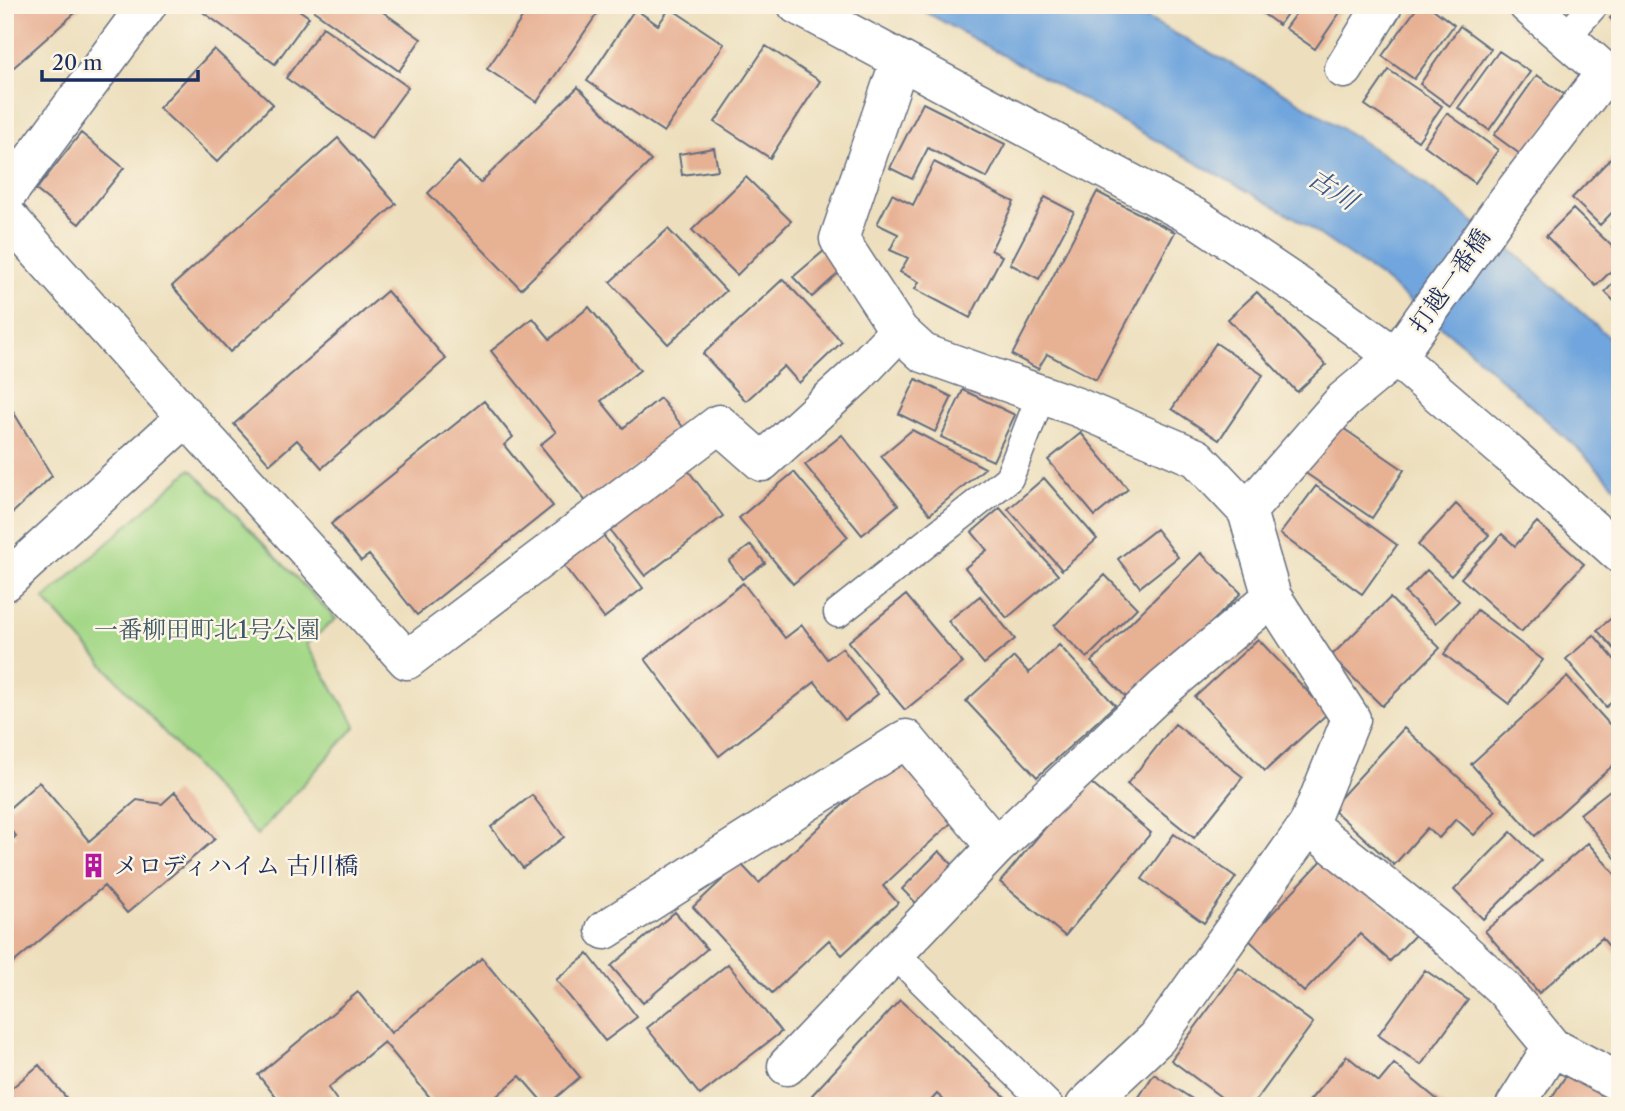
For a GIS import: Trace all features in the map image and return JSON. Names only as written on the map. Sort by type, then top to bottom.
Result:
[{"type":"street","points":[[5,197],[147,5]]},
{"type":"street","points":[[797,5],[1198,219],[1304,290],[1396,358],[1509,454],[1620,554]]},
{"type":"street","points":[[1344,69],[1383,5]]},
{"type":"street","points":[[1528,5],[1613,79]]},
{"type":"street","points":[[900,60],[839,239],[899,331],[923,353],[1077,407],[1197,458],[1247,511],[1272,597],[1351,719],[1308,825],[1157,1038],[1085,1106]]},
{"type":"street","name":"打越一番橋","points":[[1247,511],[1344,400],[1396,358],[1505,204],[1613,79]]},
{"type":"street","points":[[5,214],[407,660],[719,424],[762,461],[855,377],[899,331]]},
{"type":"street","points":[[5,582],[186,417]]},
{"type":"street","points":[[787,1066],[996,847],[1164,688],[1272,597]]},
{"type":"street","points":[[605,930],[906,739],[996,847]]},
{"type":"street","points":[[1308,825],[1443,933],[1504,989],[1552,1047],[1617,1081],[1620,1077]]},
{"type":"street","points":[[1515,1106],[1552,1047]]},
{"type":"lane","points":[[1566,37],[1594,5]]},
{"type":"lane","points":[[838,613],[1009,478],[1041,395]]},
{"type":"lane","points":[[895,954],[1049,1106]]},
{"type":"green space","name":"一番柳田町北1号公園","points":[[191,469],[336,619],[306,644],[356,726],[257,835],[44,599]]},
{"type":"water","name":"古川","points":[[913,5],[1123,5],[1288,95],[1400,165],[1518,256],[1620,347],[1620,491],[1467,348],[1382,278],[1297,219]]},
{"type":"building","points":[[5,5],[84,5],[5,75]]},
{"type":"building","points":[[193,5],[292,5],[309,17],[275,64]]},
{"type":"building","points":[[318,5],[373,5],[421,39],[399,71],[314,11]]},
{"type":"building","points":[[531,5],[603,5],[537,102],[487,69]]},
{"type":"building","points":[[1251,5],[1293,5],[1279,25]]},
{"type":"building","points":[[1302,5],[1345,5],[1315,49],[1285,28]]},
{"type":"building","points":[[1419,5],[1428,5],[1454,25],[1414,79],[1382,56]]},
{"type":"building","points":[[670,8],[724,44],[664,132],[587,81],[635,9],[658,25]]},
{"type":"building","points":[[1620,9],[1620,28],[1610,18]]},
{"type":"building","points":[[1460,26],[1491,49],[1450,106],[1420,84]]},
{"type":"building","points":[[323,27],[408,87],[371,138],[286,78]]},
{"type":"building","points":[[766,46],[820,81],[770,158],[715,122]]},
{"type":"building","points":[[214,49],[273,104],[217,162],[159,108]]},
{"type":"building","points":[[1499,51],[1530,72],[1489,130],[1458,108]]},
{"type":"building","points":[[1389,70],[1442,106],[1418,141],[1365,105]]},
{"type":"building","points":[[1537,75],[1568,97],[1524,157],[1494,135]]},
{"type":"building","points":[[578,87],[651,161],[521,289],[428,193],[459,162],[480,183]]},
{"type":"building","points":[[923,103],[1005,144],[987,178],[928,148],[912,179],[890,168]]},
{"type":"building","points":[[1447,113],[1498,150],[1475,183],[1424,145]]},
{"type":"building","points":[[81,133],[124,168],[79,224],[36,190]]},
{"type":"building","points":[[338,138],[396,204],[230,352],[172,286]]},
{"type":"building","points":[[714,148],[718,170],[682,175],[679,154]]},
{"type":"building","points":[[1620,149],[1620,204],[1600,225],[1572,198]]},
{"type":"building","points":[[934,162],[1014,202],[991,250],[1002,256],[970,318],[915,289],[919,282],[900,272],[908,258],[890,250],[898,234],[877,224],[892,194],[913,205]]},
{"type":"building","points":[[746,177],[791,221],[737,275],[692,230]]},
{"type":"building","points":[[1097,192],[1175,232],[1096,380],[1047,354],[1038,369],[1012,355]]},
{"type":"building","points":[[1045,197],[1074,212],[1039,279],[1010,264]]},
{"type":"building","points":[[1573,209],[1620,254],[1620,262],[1596,286],[1546,236]]},
{"type":"building","points":[[1620,218],[1620,236],[1611,227]]},
{"type":"building","points":[[668,229],[726,291],[668,344],[610,282]]},
{"type":"building","points":[[825,250],[842,270],[812,297],[793,277]]},
{"type":"building","points":[[1620,276],[1620,307],[1605,292]]},
{"type":"building","points":[[783,279],[842,342],[799,383],[784,366],[746,401],[703,354]]},
{"type":"building","points":[[387,291],[446,359],[322,468],[297,440],[270,464],[234,424]]},
{"type":"building","points":[[1257,292],[1326,365],[1297,392],[1228,319]]},
{"type":"building","points":[[589,307],[640,370],[601,401],[623,428],[660,398],[683,427],[588,504],[540,445],[556,432],[491,351],[533,318],[550,339]]},
{"type":"building","points":[[1216,343],[1263,375],[1219,440],[1172,409]]},
{"type":"building","points":[[916,379],[952,397],[935,432],[899,414]]},
{"type":"building","points":[[963,390],[1015,415],[993,461],[941,437]]},
{"type":"building","points":[[5,398],[52,476],[5,520]]},
{"type":"building","points":[[484,401],[513,437],[504,445],[553,506],[417,615],[369,555],[361,561],[331,524]]},
{"type":"building","points":[[1337,424],[1404,470],[1372,518],[1304,472]]},
{"type":"building","points":[[912,430],[985,468],[930,514],[881,456]]},
{"type":"building","points":[[1081,433],[1128,489],[1095,516],[1048,460]]},
{"type":"building","points":[[842,435],[898,505],[862,535],[805,465]]},
{"type":"building","points":[[687,469],[723,516],[645,576],[609,529]]},
{"type":"building","points":[[794,472],[848,537],[793,584],[739,518]]},
{"type":"building","points":[[1044,478],[1097,539],[1062,570],[1008,509]]},
{"type":"building","points":[[1316,486],[1397,545],[1362,594],[1280,534]]},
{"type":"building","points":[[1456,504],[1489,535],[1451,576],[1418,545]]},
{"type":"building","points":[[1000,508],[1058,575],[1007,618],[965,568],[987,550],[972,532]]},
{"type":"building","points":[[1537,522],[1584,564],[1521,632],[1461,578],[1502,534],[1515,546]]},
{"type":"building","points":[[1156,529],[1178,557],[1140,587],[1118,559]]},
{"type":"building","points":[[603,535],[643,588],[604,618],[564,566]]},
{"type":"building","points":[[751,545],[765,563],[742,579],[729,561]]},
{"type":"building","points":[[1201,553],[1241,593],[1132,703],[1091,662]]},
{"type":"building","points":[[1427,570],[1459,601],[1436,623],[1405,593]]},
{"type":"building","points":[[1105,575],[1137,608],[1087,658],[1054,626]]},
{"type":"building","points":[[743,583],[785,638],[802,625],[827,659],[842,648],[878,694],[845,720],[815,682],[719,756],[645,659]]},
{"type":"building","points":[[906,595],[963,663],[905,710],[848,642]]},
{"type":"building","points":[[980,596],[1015,639],[984,664],[948,621]]},
{"type":"building","points":[[1390,598],[1440,648],[1382,706],[1331,656]]},
{"type":"building","points":[[1477,610],[1543,660],[1509,704],[1444,654]]},
{"type":"building","points":[[1620,611],[1620,655],[1597,630]]},
{"type":"building","points":[[1594,635],[1620,666],[1620,695],[1606,707],[1566,659]]},
{"type":"building","points":[[1258,639],[1328,713],[1265,771],[1195,697]]},
{"type":"building","points":[[1059,645],[1115,705],[1037,777],[966,701],[1014,657],[1029,673]]},
{"type":"building","points":[[1567,677],[1620,736],[1620,759],[1535,836],[1471,764]]},
{"type":"building","points":[[1175,724],[1243,777],[1194,838],[1127,784]]},
{"type":"building","points":[[1404,728],[1496,811],[1474,835],[1456,819],[1439,838],[1427,828],[1394,865],[1331,808]]},
{"type":"building","points":[[904,748],[963,812],[883,886],[898,903],[842,955],[829,940],[772,993],[693,907],[740,863],[759,883]]},
{"type":"building","points":[[1086,779],[1151,833],[1065,936],[1000,882]]},
{"type":"building","name":"メロディハイム 古川橋","points":[[39,782],[89,841],[137,800],[162,804],[175,792],[215,839],[127,913],[104,886],[5,970],[5,846],[16,836],[5,823],[5,812]]},
{"type":"building","points":[[1620,782],[1620,864],[1580,814]]},
{"type":"building","points":[[532,795],[564,837],[523,868],[491,827]]},
{"type":"building","points":[[1511,832],[1541,861],[1483,919],[1454,890]]},
{"type":"building","points":[[1174,834],[1236,877],[1204,923],[1142,879]]},
{"type":"building","points":[[1588,843],[1620,880],[1620,959],[1602,938],[1539,993],[1485,931]]},
{"type":"building","points":[[939,851],[959,871],[922,909],[902,889]]},
{"type":"building","points":[[1328,854],[1415,935],[1390,961],[1360,934],[1304,992],[1248,939]]},
{"type":"building","points":[[675,912],[707,949],[643,1003],[611,966]]},
{"type":"building","points":[[588,954],[637,1017],[605,1041],[556,980]]},
{"type":"building","points":[[482,958],[580,1077],[546,1106],[520,1076],[485,1106],[437,1106],[384,1042],[328,1088],[341,1106],[283,1106],[258,1075],[358,992],[391,1033]]},
{"type":"building","points":[[728,964],[781,1032],[700,1095],[647,1028]]},
{"type":"building","points":[[1239,968],[1313,1023],[1252,1106],[1233,1106],[1171,1060]]},
{"type":"building","points":[[1425,970],[1468,1000],[1421,1065],[1378,1035]]},
{"type":"building","points":[[900,1000],[1015,1106],[950,1106],[937,1094],[926,1106],[824,1106],[812,1095]]},
{"type":"building","points":[[1347,1056],[1379,1082],[1394,1064],[1445,1106],[1305,1106]]},
{"type":"building","points":[[39,1065],[73,1106],[20,1106],[7,1092]]},
{"type":"building","points":[[1571,1068],[1620,1100],[1620,1106],[1546,1106]]},
{"type":"building","points":[[1154,1074],[1203,1106],[1133,1106]]},
{"type":"place","name":"メロディハイム 古川橋","points":[[94,866]]}]
